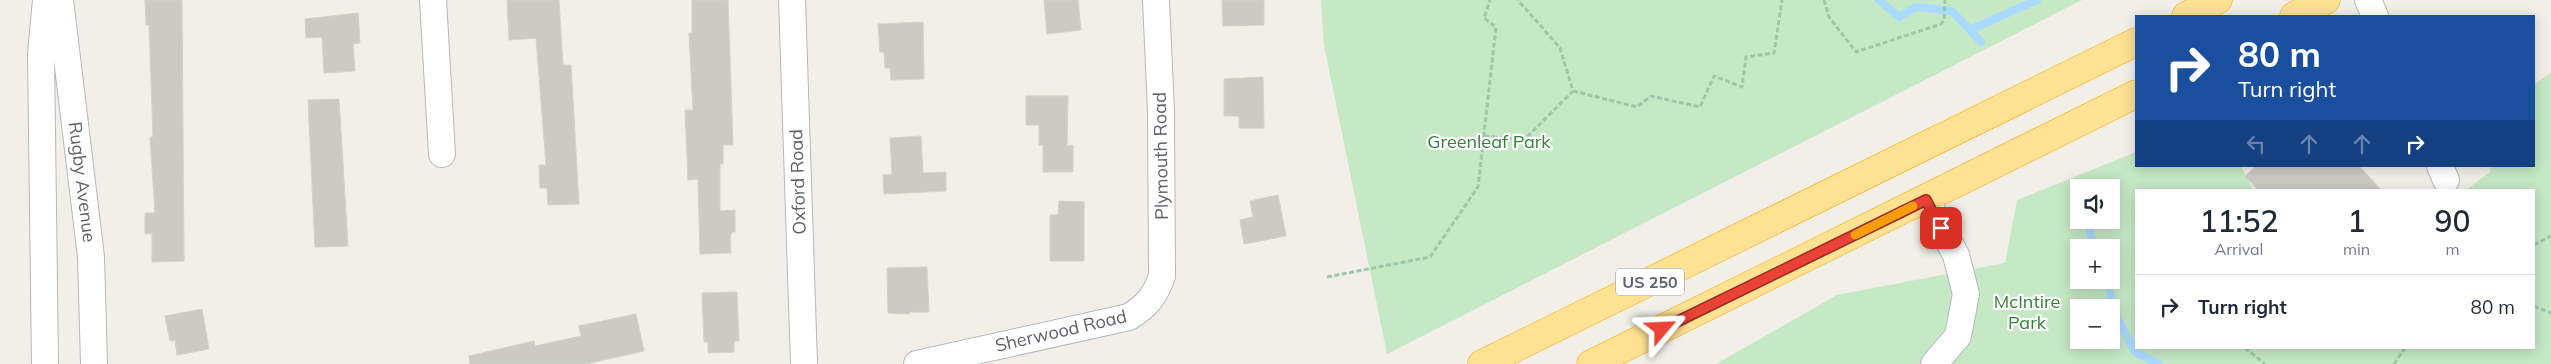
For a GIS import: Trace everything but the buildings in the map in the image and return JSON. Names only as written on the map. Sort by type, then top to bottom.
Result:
[{"type":"highway","points":[[2188,15],[2218,0]]},
{"type":"highway","points":[[2296,15],[2326,0]]},
{"type":"highway","name":"US 250","points":[[1482,364],[2135,42]]},
{"type":"highway","name":"US 250","points":[[1591,364],[1926,200],[2135,95]]},
{"type":"street","name":"Rugby Avenue","points":[[45,364],[41,54],[46,0]]},
{"type":"street","name":"Rugby Avenue","points":[[60,0],[91,257],[94,364]]},
{"type":"street","points":[[433,0],[442,154]]},
{"type":"street","name":"Oxford Road","points":[[792,0],[804,364]]},
{"type":"street","name":"Plymouth Road","points":[[1145,308],[1156,293],[1162,276],[1161,111],[1156,0]]},
{"type":"street","points":[[2368,0],[2375,15]]},
{"type":"street","points":[[1926,200],[1956,255],[1966,294],[1958,336],[1934,364]]},
{"type":"street","name":"Sherwood Road","points":[[917,364],[1128,317],[1145,308]]},
{"type":"path","points":[[1327,276],[1430,257],[1478,186],[1496,27],[1484,18],[1490,0]]},
{"type":"path","points":[[1518,0],[1560,48],[1573,91]]},
{"type":"path","points":[[1573,91],[1637,107],[1651,96],[1700,108],[1714,76],[1742,88],[1746,57],[1774,53],[1782,0]]},
{"type":"path","points":[[1824,0],[1829,17],[1856,52],[1941,24],[1944,20],[1945,0]]},
{"type":"path","points":[[1484,136],[1524,140],[1573,91]]},
{"type":"path","points":[[2535,244],[2551,236]]},
{"type":"path","points":[[2535,306],[2551,313]]},
{"type":"path","points":[[2246,349],[2265,364]]},
{"type":"path","points":[[2394,364],[2404,349]]},
{"type":"green space","name":"Greenleaf Park","points":[[1321,0],[2082,0],[1387,354],[1324,45]]},
{"type":"green space","name":"McIntire Park","points":[[2551,72],[2551,364],[1716,364],[1837,295],[2005,263],[2017,200],[2135,152],[2135,167],[2242,167],[2252,189],[2135,189],[2135,349],[2535,349],[2535,189],[2467,189],[2490,172],[2491,167],[2535,167],[2535,84]]},
{"type":"waterway","points":[[1879,0],[1899,17],[1916,7],[1952,11],[1981,42]]},
{"type":"waterway","points":[[1970,30],[2037,0]]},
{"type":"waterway","points":[[2089,229],[2092,239]]},
{"type":"waterway","points":[[2109,289],[2118,319],[2135,352],[2159,364]]},
{"type":"slow traffic","points":[[1855,235],[1913,206]]},
{"type":"route","points":[[1662,329],[1926,200],[1941,228]]}]
